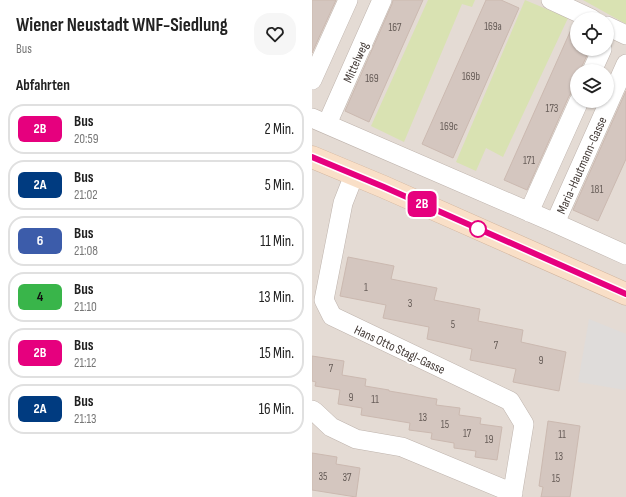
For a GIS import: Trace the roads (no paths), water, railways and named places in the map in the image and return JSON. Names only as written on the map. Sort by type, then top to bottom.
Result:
[{"type":"main road","points":[[312,156],[626,294]]},
{"type":"street","points":[[312,80],[348,0]]},
{"type":"street","name":"Mittelweg","points":[[320,121],[382,0]]},
{"type":"street","points":[[551,0],[577,12]]},
{"type":"street","name":"Maria-Hautmann-Gasse","points":[[555,223],[626,64]]},
{"type":"street","points":[[529,212],[576,108]]},
{"type":"street","points":[[320,121],[555,223],[626,256]]},
{"type":"street","name":"Hans Otto Stagl-Gasse","points":[[354,175],[343,203],[324,300],[332,316],[510,401],[524,424],[513,495]]},
{"type":"street","points":[[312,410],[331,427],[356,439],[402,447],[513,495]]}]
